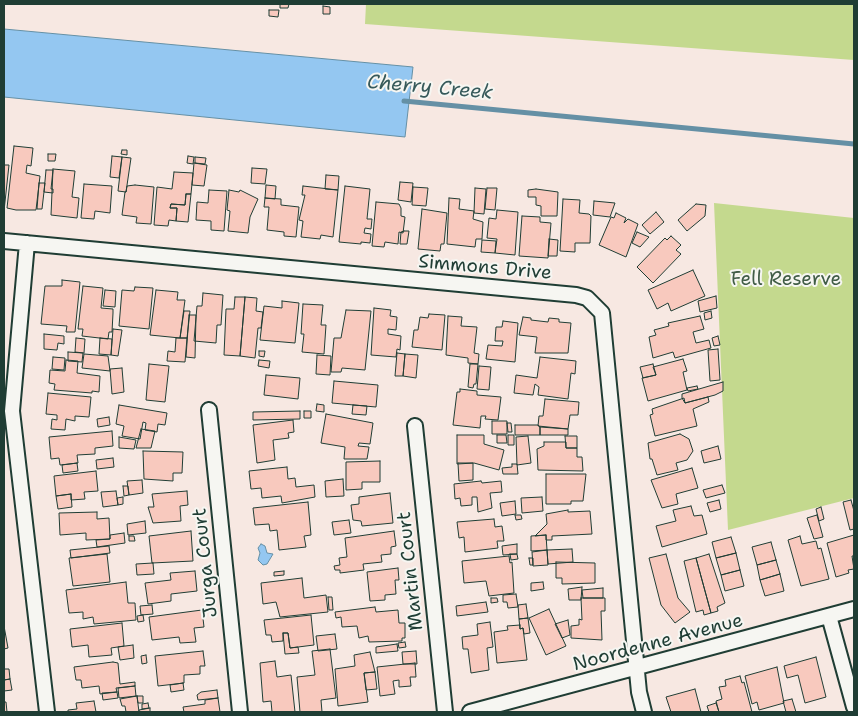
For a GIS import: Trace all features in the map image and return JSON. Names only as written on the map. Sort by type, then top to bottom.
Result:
[{"type":"street","name":"Simmons Drive","points":[[4,241],[576,294],[587,298],[602,313],[636,668],[644,712]]},
{"type":"street","points":[[26,243],[12,411],[47,712]]},
{"type":"street","name":"Jurga Court","points":[[209,410],[240,712]]},
{"type":"street","name":"Martin Court","points":[[415,426],[445,712]]},
{"type":"street","name":"Noordenne Avenue","points":[[470,712],[854,609]]},
{"type":"street","points":[[829,616],[854,706]]},
{"type":"green space","points":[[366,4],[854,4],[854,60],[365,24]]},
{"type":"green space","name":"Fell Reserve","points":[[714,203],[854,218],[854,498],[728,530]]},
{"type":"water","points":[[4,29],[413,67],[405,137],[4,97]]},
{"type":"water","points":[[261,544],[265,546],[267,553],[273,554],[267,564],[263,565],[258,560],[260,553],[258,548]]},
{"type":"building","points":[[280,4],[289,4],[288,8],[280,8]]},
{"type":"building","points":[[323,6],[330,7],[330,14],[323,14]]},
{"type":"building","points":[[269,10],[279,10],[278,17],[269,16]]},
{"type":"building","points":[[14,146],[33,148],[31,166],[27,165],[26,173],[40,176],[36,210],[7,208]]},
{"type":"building","points":[[122,150],[127,150],[127,155],[121,154]]},
{"type":"building","points":[[48,154],[56,154],[55,161],[48,161]]},
{"type":"building","points":[[112,156],[122,157],[119,178],[110,177]]},
{"type":"building","points":[[188,156],[194,157],[193,164],[187,163]]},
{"type":"building","points":[[122,157],[131,158],[126,192],[118,191]]},
{"type":"building","points":[[195,157],[206,158],[205,164],[195,163]]},
{"type":"building","points":[[194,163],[207,165],[204,186],[192,185]]},
{"type":"building","points":[[4,165],[9,165],[4,211]]},
{"type":"building","points":[[252,168],[267,169],[265,184],[251,183]]},
{"type":"building","points":[[53,169],[75,171],[72,197],[79,198],[77,218],[51,215]]},
{"type":"building","points":[[46,170],[53,170],[51,189],[53,189],[53,193],[44,192]]},
{"type":"building","points":[[174,172],[193,173],[191,194],[186,194],[185,205],[171,204],[170,208],[177,208],[176,221],[169,220],[168,226],[154,225],[157,187],[172,189]]},
{"type":"building","points":[[326,175],[339,176],[338,190],[325,189]]},
{"type":"building","points":[[400,182],[413,183],[411,202],[398,200]]},
{"type":"building","points":[[39,183],[45,183],[42,209],[37,209]]},
{"type":"building","points":[[84,184],[112,186],[110,213],[95,211],[94,219],[81,218]]},
{"type":"building","points":[[266,185],[276,186],[275,199],[265,198]]},
{"type":"building","points":[[127,186],[154,187],[151,224],[136,223],[137,217],[122,215]]},
{"type":"building","points":[[303,186],[338,190],[333,237],[321,235],[320,239],[301,237],[303,221],[299,220],[305,195],[302,195]]},
{"type":"building","points":[[345,186],[370,189],[367,219],[372,219],[371,229],[365,228],[364,233],[371,234],[370,243],[339,242]]},
{"type":"building","points":[[413,187],[428,188],[426,206],[412,205]]},
{"type":"building","points":[[475,188],[486,189],[484,214],[474,213]]},
{"type":"building","points":[[487,188],[497,188],[495,210],[485,209]]},
{"type":"building","points":[[536,189],[558,192],[557,216],[541,216],[541,206],[536,205],[536,197],[528,197],[528,190]]},
{"type":"building","points":[[209,190],[227,191],[224,231],[211,230],[211,221],[196,220],[197,202],[208,203]]},
{"type":"building","points":[[229,190],[239,192],[240,190],[258,199],[250,217],[248,233],[228,231],[230,211],[227,210]]},
{"type":"building","points":[[186,194],[191,194],[188,222],[176,221],[177,208],[170,208],[171,204],[185,205]]},
{"type":"building","points":[[265,198],[281,199],[281,205],[299,207],[296,237],[284,236],[284,232],[267,230],[269,207],[264,207]]},
{"type":"building","points":[[449,198],[460,199],[459,209],[474,211],[473,219],[483,222],[482,239],[476,239],[475,247],[447,244]]},
{"type":"building","points":[[563,199],[580,200],[579,213],[591,216],[590,243],[575,243],[575,252],[560,251]]},
{"type":"building","points":[[594,201],[615,203],[610,217],[593,215]]},
{"type":"building","points":[[376,202],[399,204],[401,216],[405,217],[403,233],[399,232],[398,244],[385,242],[384,247],[372,246]]},
{"type":"building","points":[[696,204],[706,205],[705,216],[687,231],[678,220]]},
{"type":"building","points":[[422,209],[447,213],[444,244],[441,244],[440,251],[418,249]]},
{"type":"building","points":[[497,210],[518,212],[515,255],[495,253],[497,239],[487,238],[489,218],[496,219]]},
{"type":"building","points":[[656,212],[664,222],[650,234],[642,225]]},
{"type":"building","points":[[616,213],[626,218],[624,223],[628,219],[638,224],[626,257],[599,245],[611,217],[614,218]]},
{"type":"building","points":[[522,216],[540,217],[540,222],[551,223],[548,258],[519,256]]},
{"type":"building","points":[[409,231],[407,244],[400,244],[401,232]]},
{"type":"building","points":[[637,232],[649,237],[640,247],[632,243]]},
{"type":"building","points":[[671,236],[681,245],[676,250],[681,254],[653,283],[637,267],[665,238],[667,240]]},
{"type":"building","points":[[549,239],[558,240],[557,256],[548,256]]},
{"type":"building","points":[[482,240],[496,241],[495,253],[481,252]]},
{"type":"building","points":[[693,270],[705,296],[671,311],[668,303],[657,309],[648,290]]},
{"type":"building","points":[[62,280],[80,282],[75,332],[66,332],[67,326],[41,324],[45,286],[62,286]]},
{"type":"building","points":[[83,286],[103,288],[101,308],[113,309],[112,332],[109,332],[108,339],[82,336],[83,329],[78,329]]},
{"type":"building","points":[[135,287],[153,288],[149,329],[119,326],[122,290],[134,291]]},
{"type":"building","points":[[105,290],[116,291],[115,307],[103,306]]},
{"type":"building","points":[[156,290],[178,292],[177,300],[185,300],[180,338],[150,335]]},
{"type":"building","points":[[203,293],[223,295],[221,325],[217,325],[216,343],[194,341],[197,306],[202,306]]},
{"type":"building","points":[[716,296],[717,308],[700,312],[698,301]]},
{"type":"building","points":[[235,297],[245,297],[240,356],[224,355],[226,309],[234,309]]},
{"type":"building","points":[[245,297],[257,298],[256,311],[263,312],[261,328],[258,328],[255,358],[240,356]]},
{"type":"building","points":[[282,301],[299,303],[295,343],[260,340],[264,306],[282,308]]},
{"type":"building","points":[[303,304],[323,305],[321,325],[326,325],[324,354],[302,352],[304,334],[301,334]]},
{"type":"building","points":[[374,308],[391,310],[390,316],[397,317],[396,330],[388,329],[388,334],[401,336],[400,350],[397,349],[396,357],[371,355]]},
{"type":"building","points":[[346,310],[371,311],[365,370],[342,368],[341,372],[331,372],[334,338],[341,338]]},
{"type":"building","points":[[184,311],[190,311],[187,338],[180,338]]},
{"type":"building","points":[[711,311],[712,318],[705,320],[704,313]]},
{"type":"building","points":[[429,314],[445,315],[442,350],[412,347],[414,330],[418,330],[420,317],[428,318]]},
{"type":"building","points":[[189,315],[196,315],[195,358],[186,357]]},
{"type":"building","points":[[448,316],[462,317],[461,326],[477,327],[474,353],[479,354],[478,364],[468,363],[468,358],[446,355]]},
{"type":"building","points":[[700,316],[704,329],[693,332],[696,343],[709,340],[711,348],[675,358],[673,352],[653,358],[649,337],[656,335],[654,330],[669,326],[668,323]]},
{"type":"building","points":[[523,317],[548,322],[549,318],[559,319],[559,322],[571,323],[568,353],[535,353],[537,337],[519,335]]},
{"type":"building","points":[[503,321],[518,323],[515,362],[486,359],[488,345],[502,346],[503,341],[495,341],[496,327],[502,327]]},
{"type":"building","points":[[113,329],[122,330],[118,356],[111,355]]},
{"type":"building","points":[[44,334],[64,336],[64,344],[58,343],[57,350],[44,349]]},
{"type":"building","points":[[718,336],[720,345],[714,346],[712,338]]},
{"type":"building","points":[[76,338],[85,339],[84,353],[75,352]]},
{"type":"building","points":[[100,338],[112,339],[111,355],[99,354]]},
{"type":"building","points":[[176,338],[187,338],[185,362],[167,361],[168,351],[175,352]]},
{"type":"building","points":[[718,349],[720,380],[710,381],[708,350]]},
{"type":"building","points":[[259,351],[265,351],[264,357],[259,356]]},
{"type":"building","points":[[68,352],[83,353],[82,362],[68,361]]},
{"type":"building","points":[[397,353],[405,354],[403,376],[395,376]]},
{"type":"building","points":[[84,354],[108,356],[110,371],[82,368]]},
{"type":"building","points":[[405,354],[418,355],[416,378],[403,376]]},
{"type":"building","points":[[317,355],[331,356],[330,375],[316,374]]},
{"type":"building","points":[[53,357],[65,358],[64,370],[52,369]]},
{"type":"building","points":[[540,357],[576,361],[575,374],[571,373],[568,399],[538,395],[539,387],[535,384],[533,395],[514,393],[516,375],[537,378]]},
{"type":"building","points":[[683,359],[687,371],[683,372],[687,390],[648,401],[642,378],[656,375],[653,367]]},
{"type":"building","points":[[66,360],[78,361],[77,373],[100,376],[99,392],[54,390],[55,384],[49,383],[50,370],[65,371]]},
{"type":"building","points":[[259,360],[270,361],[269,368],[258,366]]},
{"type":"building","points":[[149,364],[169,366],[165,402],[146,400]]},
{"type":"building","points":[[470,364],[478,364],[476,384],[474,384],[473,388],[468,387]]},
{"type":"building","points":[[653,364],[656,375],[643,378],[640,367]]},
{"type":"building","points":[[479,366],[491,367],[489,390],[477,389]]},
{"type":"building","points":[[122,368],[124,392],[112,394],[110,369]]},
{"type":"building","points":[[266,375],[300,378],[298,399],[264,395]]},
{"type":"building","points":[[334,381],[378,385],[376,407],[332,403]]},
{"type":"building","points":[[723,382],[723,391],[715,395],[685,403],[682,398],[682,394]]},
{"type":"building","points":[[697,386],[698,389],[688,391],[687,388]]},
{"type":"building","points":[[460,389],[477,391],[477,395],[501,397],[498,420],[485,419],[486,416],[481,416],[480,428],[453,425],[457,392],[460,392]]},
{"type":"building","points":[[48,393],[91,397],[89,417],[75,416],[75,421],[66,419],[65,430],[51,429],[52,419],[57,420],[57,415],[46,414]]},
{"type":"building","points":[[708,397],[709,402],[693,409],[697,426],[655,436],[650,415],[653,414],[652,409],[684,398],[685,403]]},
{"type":"building","points":[[545,399],[579,402],[578,415],[570,415],[568,429],[538,426],[539,416],[543,416]]},
{"type":"building","points":[[317,404],[324,405],[324,412],[316,411]]},
{"type":"building","points":[[119,405],[167,413],[165,425],[158,424],[157,432],[145,430],[146,423],[143,422],[140,439],[122,436],[124,426],[116,424]]},
{"type":"building","points":[[353,405],[367,406],[366,415],[352,414]]},
{"type":"building","points":[[300,411],[300,419],[253,420],[253,412]]},
{"type":"building","points":[[304,411],[311,411],[311,418],[304,418]]},
{"type":"building","points":[[326,414],[373,423],[370,444],[359,443],[358,446],[369,447],[367,459],[344,459],[345,447],[321,443]]},
{"type":"building","points":[[109,417],[110,425],[98,427],[97,419]]},
{"type":"building","points":[[293,420],[294,432],[288,433],[289,438],[273,440],[275,460],[257,463],[253,425]]},
{"type":"building","points":[[492,421],[507,421],[507,434],[492,434]]},
{"type":"building","points":[[507,423],[511,423],[512,432],[508,432]]},
{"type":"building","points":[[515,425],[538,425],[540,427],[540,435],[515,435]]},
{"type":"building","points":[[540,427],[568,429],[568,435],[540,435]]},
{"type":"building","points":[[141,429],[155,431],[151,448],[136,448]]},
{"type":"building","points":[[112,431],[113,446],[95,448],[95,454],[77,455],[78,463],[60,465],[59,458],[51,459],[49,437]]},
{"type":"building","points":[[680,434],[689,439],[693,451],[687,460],[676,463],[678,470],[657,475],[652,459],[650,459],[648,443]]},
{"type":"building","points":[[457,435],[484,435],[484,444],[504,450],[499,470],[474,463],[457,464]]},
{"type":"building","points":[[497,435],[506,435],[507,443],[497,443]]},
{"type":"building","points":[[508,435],[514,435],[514,445],[508,445]]},
{"type":"building","points":[[528,436],[531,463],[517,465],[516,437]]},
{"type":"building","points":[[565,436],[577,436],[577,448],[566,448]]},
{"type":"building","points":[[119,437],[136,440],[134,449],[119,448]]},
{"type":"building","points":[[544,442],[566,442],[566,448],[577,448],[577,457],[582,457],[583,471],[538,470],[537,449],[544,446]]},
{"type":"building","points":[[718,446],[721,459],[704,463],[701,451]]},
{"type":"building","points":[[143,451],[183,452],[182,473],[173,473],[173,481],[144,479]]},
{"type":"building","points":[[113,458],[114,467],[97,469],[96,460]]},
{"type":"building","points":[[380,461],[380,482],[362,482],[362,489],[346,490],[346,462]]},
{"type":"building","points":[[77,463],[78,471],[63,473],[62,465]]},
{"type":"building","points":[[458,463],[473,463],[473,480],[459,481]]},
{"type":"building","points":[[512,464],[517,464],[518,474],[503,474],[502,468],[512,467]]},
{"type":"building","points":[[287,467],[288,479],[295,478],[296,487],[314,485],[315,497],[282,503],[281,496],[262,498],[261,488],[251,489],[249,471]]},
{"type":"building","points":[[692,468],[698,488],[676,494],[678,504],[662,508],[651,480]]},
{"type":"building","points":[[96,471],[98,491],[84,492],[85,499],[71,500],[71,494],[56,496],[54,476]]},
{"type":"building","points":[[546,474],[586,474],[583,501],[571,501],[571,504],[546,504]]},
{"type":"building","points":[[343,479],[344,496],[326,497],[325,481]]},
{"type":"building","points":[[142,480],[143,493],[129,495],[127,481]]},
{"type":"building","points":[[481,481],[482,483],[501,481],[502,492],[490,493],[492,508],[478,512],[477,497],[472,497],[472,505],[461,506],[460,498],[455,499],[454,484]]},
{"type":"building","points":[[722,485],[725,493],[706,498],[703,490]]},
{"type":"building","points":[[123,486],[128,486],[129,495],[124,496]]},
{"type":"building","points":[[116,491],[118,505],[103,507],[101,492]]},
{"type":"building","points":[[187,491],[188,505],[180,506],[181,521],[153,523],[148,507],[154,507],[152,494]]},
{"type":"building","points":[[390,493],[393,523],[362,526],[361,521],[353,520],[351,505],[359,504],[359,497]]},
{"type":"building","points":[[71,494],[72,507],[58,509],[56,496]]},
{"type":"building","points":[[123,497],[123,504],[118,505],[117,498]]},
{"type":"building","points":[[542,497],[543,511],[522,513],[521,498]]},
{"type":"building","points":[[719,500],[721,509],[710,512],[707,503]]},
{"type":"building","points":[[851,500],[854,511],[854,529],[850,530],[843,502]]},
{"type":"building","points":[[515,501],[516,514],[502,516],[500,503]]},
{"type":"building","points":[[308,502],[311,535],[304,536],[306,547],[279,550],[277,530],[270,531],[269,524],[255,525],[253,508]]},
{"type":"building","points":[[691,506],[694,516],[702,515],[707,534],[662,547],[656,526],[676,521],[673,510]]},
{"type":"building","points":[[821,507],[824,519],[819,521],[816,509]]},
{"type":"building","points":[[568,510],[568,512],[590,511],[592,534],[552,536],[552,540],[546,540],[546,535],[535,536],[547,524],[546,514]]},
{"type":"building","points":[[97,512],[97,519],[109,518],[110,539],[86,540],[86,533],[60,535],[59,513]]},
{"type":"building","points":[[515,515],[521,515],[522,519],[516,520]]},
{"type":"building","points":[[817,515],[823,537],[814,539],[807,518]]},
{"type":"building","points":[[494,519],[495,527],[502,526],[504,541],[497,541],[498,548],[465,552],[464,537],[459,538],[457,522]]},
{"type":"building","points":[[349,520],[351,533],[334,535],[332,522]]},
{"type":"building","points":[[145,521],[146,533],[128,535],[127,524]]},
{"type":"building","points":[[191,531],[193,561],[152,563],[149,536]]},
{"type":"building","points":[[394,531],[396,546],[391,547],[391,554],[381,555],[382,562],[363,564],[364,570],[340,573],[340,570],[335,570],[334,566],[340,565],[339,558],[347,557],[345,538]]},
{"type":"building","points":[[124,533],[125,543],[97,547],[96,540],[110,539],[110,535]]},
{"type":"building","points":[[546,535],[547,550],[531,551],[531,536]]},
{"type":"building","points":[[854,535],[854,556],[852,556],[854,569],[848,570],[849,573],[836,577],[827,543]]},
{"type":"building","points":[[129,536],[134,536],[135,541],[129,541]]},
{"type":"building","points":[[800,536],[802,544],[816,541],[818,549],[821,548],[829,579],[801,586],[788,540]]},
{"type":"building","points":[[731,537],[736,553],[716,558],[712,542]]},
{"type":"building","points":[[771,542],[776,560],[757,565],[752,547]]},
{"type":"building","points":[[517,544],[517,554],[503,555],[502,546]]},
{"type":"building","points":[[109,546],[110,553],[71,558],[70,550]]},
{"type":"building","points":[[572,549],[573,562],[548,564],[547,550]]},
{"type":"building","points":[[547,550],[548,565],[533,566],[532,552]]},
{"type":"building","points":[[736,553],[740,570],[721,575],[716,558]]},
{"type":"building","points":[[107,554],[110,582],[73,586],[69,558]]},
{"type":"building","points":[[510,554],[517,554],[518,559],[511,560]]},
{"type":"building","points":[[666,554],[678,598],[690,612],[675,623],[661,605],[649,558]]},
{"type":"building","points":[[709,554],[725,603],[717,607],[718,611],[711,613],[696,558]]},
{"type":"building","points":[[509,556],[510,563],[512,562],[514,593],[489,596],[486,581],[464,583],[462,561]]},
{"type":"building","points":[[529,558],[533,558],[533,565],[530,565]]},
{"type":"building","points":[[696,558],[711,613],[704,615],[703,610],[696,612],[684,561]]},
{"type":"building","points":[[776,560],[780,574],[760,580],[757,565]]},
{"type":"building","points":[[556,562],[595,563],[595,583],[562,584],[562,578],[556,578]]},
{"type":"building","points":[[153,563],[154,574],[137,575],[136,564]]},
{"type":"building","points":[[398,568],[399,580],[395,580],[396,594],[385,595],[385,600],[370,601],[367,572]]},
{"type":"building","points":[[740,570],[744,586],[725,591],[721,575]]},
{"type":"building","points":[[195,571],[197,591],[171,594],[171,601],[148,604],[145,583],[171,580],[170,573]]},
{"type":"building","points":[[284,571],[284,575],[274,576],[274,572]]},
{"type":"building","points":[[780,574],[784,591],[765,596],[760,580]]},
{"type":"building","points":[[302,578],[304,598],[326,595],[328,612],[280,617],[276,602],[263,604],[261,583]]},
{"type":"building","points":[[126,582],[128,603],[135,603],[136,620],[94,624],[93,617],[83,619],[83,612],[69,613],[66,590]]},
{"type":"building","points":[[543,582],[544,589],[531,591],[531,583]]},
{"type":"building","points":[[582,587],[581,600],[569,600],[568,589]]},
{"type":"building","points":[[603,588],[603,598],[583,598],[582,590]]},
{"type":"building","points":[[516,594],[518,607],[508,608],[507,602],[503,602],[503,595]]},
{"type":"building","points":[[328,597],[332,597],[333,610],[329,610]]},
{"type":"building","points":[[491,598],[497,598],[498,602],[491,603]]},
{"type":"building","points":[[581,598],[605,598],[605,611],[601,611],[602,640],[571,638],[571,626],[579,625],[579,619],[582,620]]},
{"type":"building","points":[[486,602],[488,612],[457,616],[456,606]]},
{"type":"building","points":[[526,604],[528,618],[519,619],[518,605]]},
{"type":"building","points":[[152,605],[153,614],[141,615],[140,606]]},
{"type":"building","points":[[375,607],[376,612],[398,610],[399,623],[405,623],[405,638],[402,638],[402,641],[369,642],[368,636],[359,638],[357,626],[342,627],[341,617],[336,618],[335,612]]},
{"type":"building","points":[[549,609],[566,646],[546,655],[529,618]]},
{"type":"building","points":[[202,610],[204,627],[194,628],[196,642],[180,643],[179,637],[152,640],[149,617]]},
{"type":"building","points":[[143,615],[144,621],[138,622],[137,616]]},
{"type":"building","points":[[311,615],[314,645],[290,648],[288,633],[283,633],[283,641],[272,642],[271,635],[266,635],[264,620]]},
{"type":"building","points":[[528,618],[530,633],[524,634],[523,628],[520,629],[519,619]]},
{"type":"building","points":[[568,620],[570,635],[562,638],[555,624]]},
{"type":"building","points":[[490,622],[493,647],[487,648],[489,670],[471,673],[468,649],[463,649],[462,637],[478,635],[477,624]]},
{"type":"building","points":[[122,623],[124,646],[111,648],[112,655],[89,657],[88,645],[72,647],[70,629]]},
{"type":"building","points":[[520,625],[520,629],[523,628],[527,660],[497,663],[494,632],[508,630],[507,626]]},
{"type":"building","points":[[4,626],[8,648],[4,649]]},
{"type":"building","points":[[283,633],[288,633],[290,648],[298,647],[299,653],[285,654]]},
{"type":"building","points":[[335,634],[337,649],[318,651],[316,636]]},
{"type":"building","points":[[405,642],[406,647],[399,648],[398,643]]},
{"type":"building","points":[[397,644],[398,651],[376,653],[376,647]]},
{"type":"building","points":[[133,645],[134,658],[120,660],[118,647]]},
{"type":"building","points":[[330,649],[336,698],[321,700],[322,712],[300,712],[297,677],[315,675],[312,651]]},
{"type":"building","points":[[203,651],[205,666],[200,666],[200,674],[184,675],[184,683],[158,686],[155,656]]},
{"type":"building","points":[[416,651],[417,664],[403,664],[402,652]]},
{"type":"building","points":[[370,652],[375,672],[364,673],[368,702],[338,706],[335,669],[355,666],[354,655]]},
{"type":"building","points":[[146,655],[147,663],[142,664],[141,656]]},
{"type":"building","points":[[816,657],[826,697],[805,703],[798,675],[787,678],[784,666]]},
{"type":"building","points":[[275,661],[277,677],[291,675],[295,712],[272,712],[271,701],[263,702],[260,663]]},
{"type":"building","points":[[118,663],[120,684],[135,682],[135,686],[116,688],[117,692],[100,694],[99,686],[82,688],[81,680],[76,680],[74,667]]},
{"type":"building","points":[[415,663],[416,677],[410,677],[411,686],[399,687],[399,680],[393,681],[395,694],[380,696],[377,667]]},
{"type":"building","points":[[777,667],[784,703],[759,710],[757,702],[752,704],[745,676]]},
{"type":"building","points":[[4,669],[9,669],[10,679],[4,680]]},
{"type":"building","points":[[375,672],[377,689],[366,690],[364,673]]},
{"type":"building","points":[[740,676],[742,683],[744,682],[752,712],[719,712],[716,701],[722,699],[719,687],[726,686],[725,680]]},
{"type":"building","points":[[10,679],[12,690],[4,691],[4,680]]},
{"type":"building","points":[[183,683],[184,690],[171,692],[170,685]]},
{"type":"building","points":[[135,686],[136,696],[119,698],[118,688]]},
{"type":"building","points":[[695,689],[701,712],[671,712],[666,697]]},
{"type":"building","points":[[217,690],[218,698],[198,700],[197,695],[201,692]]},
{"type":"building","points":[[117,692],[118,698],[103,700],[102,693]]},
{"type":"building","points":[[137,696],[139,712],[126,712],[125,706],[122,706],[120,699]]},
{"type":"building","points":[[137,696],[143,696],[143,703],[138,703]]},
{"type":"building","points":[[218,698],[220,712],[184,712],[183,707],[205,704],[205,700]]},
{"type":"building","points":[[792,699],[796,712],[786,712],[783,701]]},
{"type":"building","points":[[94,701],[96,712],[68,712],[68,710],[77,709],[76,703]]},
{"type":"building","points":[[4,702],[6,702],[7,712],[4,712]]},
{"type":"building","points":[[148,703],[149,708],[142,709],[142,704]]},
{"type":"building","points":[[716,703],[719,712],[709,712],[707,706]]},
{"type":"building","points":[[150,708],[150,712],[139,712],[139,710]]},
{"type":"waterway","name":"Cherry Creek","points":[[404,101],[854,144]]}]
